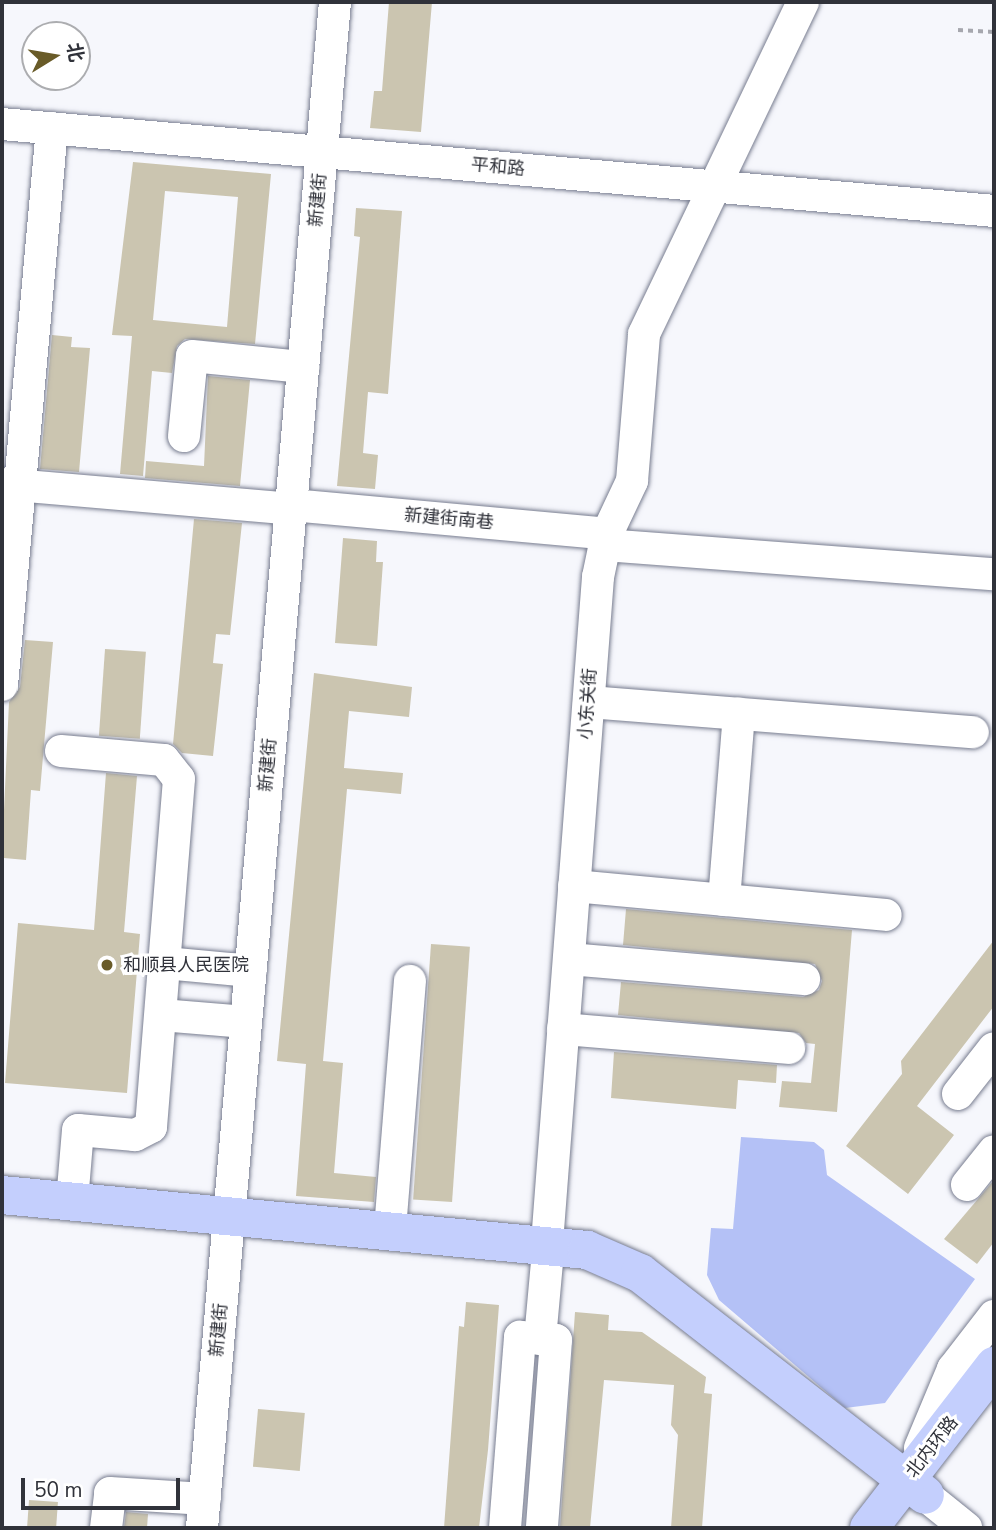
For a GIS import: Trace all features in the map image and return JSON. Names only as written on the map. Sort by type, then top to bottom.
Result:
[{"type":"main road","points":[[2,1195],[72,1201],[228,1224],[547,1253],[587,1250],[640,1273],[912,1506]]},
{"type":"main road","points":[[2,1212],[390,1229],[547,1253]]},
{"type":"main road","name":"北内环路","points":[[912,1506],[994,1366]]},
{"type":"main road","name":"北内环路","points":[[869,1528],[912,1506],[994,1405]]},
{"type":"street","name":"新建街","points":[[203,1514],[335,2]]},
{"type":"street","name":"小东关街","points":[[540,1339],[589,702],[606,539],[632,481],[643,334],[710,186],[803,2]]},
{"type":"street","name":"平和路","points":[[2,124],[994,211]]},
{"type":"street","points":[[2,685],[11,485],[52,128]]},
{"type":"street","points":[[184,436],[192,356],[303,367]]},
{"type":"street","name":"新建街南巷","points":[[11,485],[291,507],[994,574]]},
{"type":"street","points":[[589,702],[973,732]]},
{"type":"street","points":[[724,900],[739,714]]},
{"type":"street","points":[[61,751],[164,760],[174,767],[179,779],[151,1127],[135,1135],[78,1130],[72,1201]]},
{"type":"street","points":[[574,886],[887,915]]},
{"type":"street","points":[[569,959],[804,979]]},
{"type":"street","points":[[165,963],[250,971]]},
{"type":"street","points":[[390,1229],[410,981]]},
{"type":"street","points":[[161,1015],[246,1022]]},
{"type":"street","points":[[563,1030],[789,1048]]},
{"type":"street","points":[[958,1094],[994,1048]]},
{"type":"street","points":[[967,1185],[994,1151]]},
{"type":"street","points":[[966,1528],[912,1506],[953,1369],[994,1316]]},
{"type":"street","points":[[505,1528],[520,1337],[556,1340],[542,1528]]},
{"type":"street","points":[[106,1528],[110,1493],[203,1514]]},
{"type":"path","points":[[958,30],[994,32]]},
{"type":"shaded area","points":[[741,1137],[814,1142],[824,1150],[827,1175],[975,1279],[885,1403],[845,1408],[719,1300],[707,1275],[711,1228],[733,1229]]},
{"type":"building","points":[[389,2],[432,2],[421,132],[370,128],[374,91],[382,91]]},
{"type":"building","points":[[133,162],[271,174],[255,344],[185,339],[177,346],[172,373],[152,371],[143,476],[120,474],[132,336],[112,335]],"holes":[[[165,191],[238,197],[227,327],[153,320]]]},
{"type":"building","points":[[356,208],[402,211],[388,394],[368,392],[363,453],[378,455],[375,489],[337,486],[360,237],[354,236]]},
{"type":"building","points":[[52,335],[72,337],[71,347],[90,348],[79,472],[40,469]]},
{"type":"building","points":[[208,376],[250,380],[240,486],[145,478],[146,461],[204,466]]},
{"type":"building","points":[[194,519],[242,523],[230,635],[216,634],[213,663],[223,664],[213,756],[182,753],[173,744]]},
{"type":"building","points":[[343,538],[377,541],[376,562],[383,562],[377,646],[335,643]]},
{"type":"building","points":[[25,640],[53,642],[40,791],[31,790],[26,860],[4,858],[2,853],[9,702],[20,687]]},
{"type":"building","points":[[105,649],[146,652],[140,739],[99,736]]},
{"type":"building","points":[[314,673],[412,687],[409,717],[349,711],[344,768],[403,773],[401,794],[347,789],[323,1061],[343,1063],[334,1173],[376,1177],[374,1202],[296,1196],[306,1064],[277,1061]]},
{"type":"building","points":[[106,773],[137,776],[124,932],[140,934],[127,1093],[5,1083],[18,923],[94,930]]},
{"type":"building","points":[[626,909],[852,930],[837,1112],[779,1107],[782,1081],[811,1083],[815,1044],[806,1043],[799,1033],[618,1015],[621,982],[803,997],[819,990],[822,981],[815,964],[623,945]]},
{"type":"building","points":[[994,940],[994,1006],[917,1106],[954,1135],[908,1194],[846,1146],[902,1074],[901,1061]]},
{"type":"building","points":[[431,944],[470,947],[452,1202],[413,1199]]},
{"type":"building","points":[[614,1052],[777,1065],[776,1083],[738,1080],[736,1109],[611,1098]]},
{"type":"building","points":[[994,1180],[994,1242],[977,1264],[944,1239]]},
{"type":"building","points":[[466,1302],[499,1305],[488,1450],[479,1528],[444,1528],[459,1326],[464,1327]]},
{"type":"building","points":[[575,1312],[609,1315],[608,1330],[642,1332],[706,1377],[704,1393],[712,1394],[702,1528],[671,1528],[678,1435],[671,1425],[674,1385],[604,1380],[590,1528],[560,1528]]},
{"type":"building","points":[[258,1409],[305,1413],[300,1471],[253,1467]]},
{"type":"building","points":[[29,1500],[58,1502],[56,1528],[27,1528]]},
{"type":"building","points":[[126,1512],[148,1514],[147,1528],[124,1528]]},
{"type":"place","name":"和顺县人民医院","points":[[107,965]]}]
